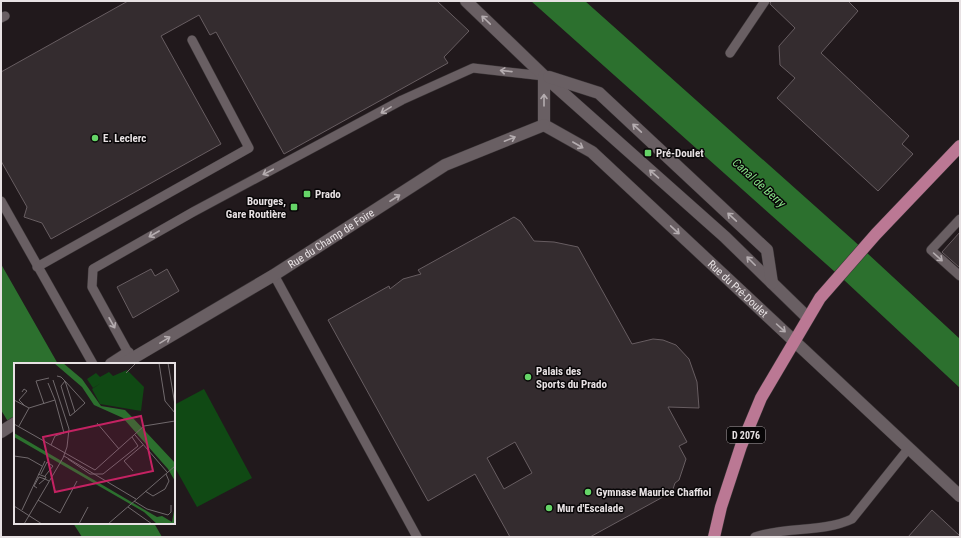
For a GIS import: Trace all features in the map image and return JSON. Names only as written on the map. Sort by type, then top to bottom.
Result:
[{"type":"main road","name":"D 2076","points":[[714,537],[721,507],[741,446],[761,398],[820,298],[876,234],[960,146]]},
{"type":"street","points":[[466,1],[544,76],[725,237],[808,318]]},
{"type":"street","points":[[544,76],[544,125]]},
{"type":"street","points":[[544,76],[599,93],[766,250],[772,283]]},
{"type":"street","name":"Rue du Champ de Foire","points":[[114,363],[128,359],[274,275],[445,165],[544,125]]},
{"type":"street","name":"Rue du Pré-Doulet","points":[[544,125],[592,152],[960,496]]},
{"type":"street","points":[[1,432],[14,424]]},
{"type":"street","points":[[1,438],[14,430]]},
{"type":"lane","points":[[730,53],[765,1]]},
{"type":"lane","points":[[37,267],[249,148],[192,40]]},
{"type":"lane","points":[[128,359],[92,287],[93,269],[193,212],[402,100],[473,68],[544,76]]},
{"type":"lane","points":[[1,201],[92,363]]},
{"type":"lane","points":[[960,219],[931,250],[960,276]]},
{"type":"lane","points":[[274,275],[417,537]]},
{"type":"lane","points":[[755,537],[770,532],[840,525],[852,519],[908,448]]},
{"type":"shaded area","points":[[204,389],[252,478],[197,507],[175,468],[175,404]]},
{"type":"water","name":"Canal de Berry","points":[[531,1],[585,1],[853,240],[960,339],[960,388],[844,280]]},
{"type":"water","points":[[1,264],[57,363],[14,363],[14,431],[1,410]]},
{"type":"water","points":[[74,524],[155,524],[162,537],[82,537]]},
{"type":"building","points":[[128,1],[437,1],[469,31],[444,57],[448,63],[284,154],[216,32],[210,35],[199,15],[161,36],[221,144],[51,239],[42,223],[24,217],[27,207],[1,161],[1,72]]},
{"type":"building","points":[[771,1],[848,1],[858,11],[821,53],[909,136],[902,144],[913,154],[878,191],[777,98],[795,78],[780,65],[779,46],[795,28],[770,4]]},
{"type":"building","name":"Palais des Sports du Prado","points":[[514,217],[520,221],[534,241],[554,242],[578,247],[632,344],[653,339],[663,340],[676,345],[689,359],[697,382],[699,408],[668,407],[687,442],[679,446],[686,459],[679,480],[675,483],[672,492],[590,537],[510,537],[475,474],[428,501],[328,320],[389,286],[390,289],[403,279],[421,274],[418,270]],"holes":[[[515,442],[532,473],[504,489],[487,458]]]},
{"type":"building","points":[[960,232],[960,268],[942,252]]},
{"type":"building","points":[[151,269],[155,276],[167,269],[179,291],[133,318],[117,287]]},
{"type":"building","points":[[932,510],[960,536],[960,537],[908,537]]},
{"type":"place","name":"E. Leclerc","points":[[95,138]]},
{"type":"place","name":"Pré-Doulet","points":[[648,153]]},
{"type":"place","name":"Prado","points":[[307,194]]},
{"type":"place","name":"Bourges, Gare Routière","points":[[294,207]]},
{"type":"place","name":"Palais des Sports du Prado","points":[[528,377]]},
{"type":"place","name":"Gymnase Maurice Chaffiol","points":[[588,492]]},
{"type":"place","name":"Mur d'Escalade","points":[[549,508]]}]
